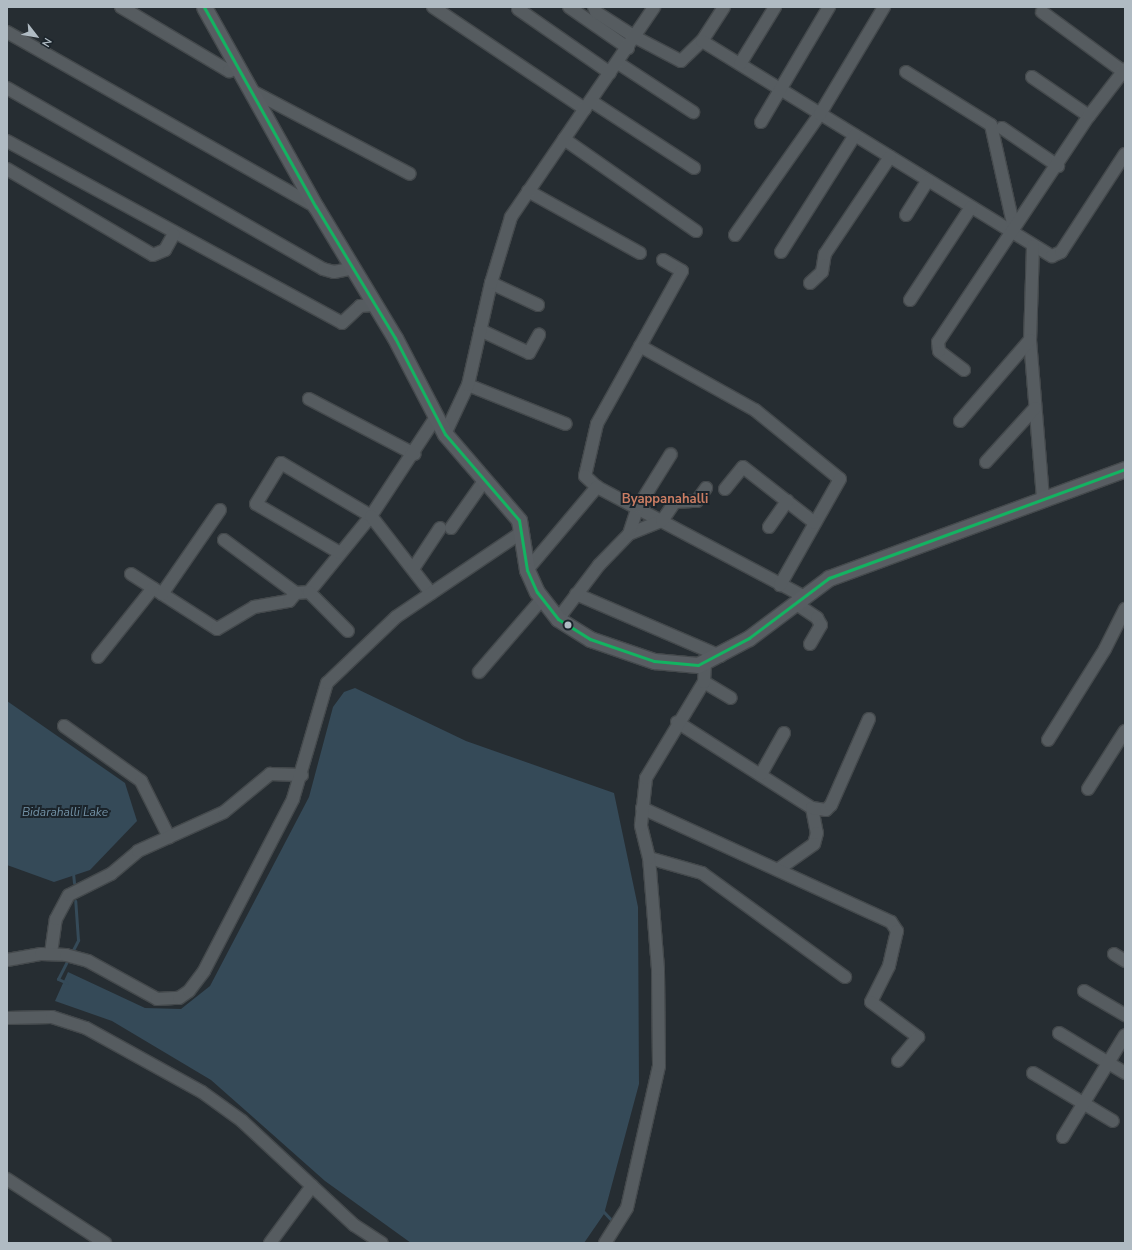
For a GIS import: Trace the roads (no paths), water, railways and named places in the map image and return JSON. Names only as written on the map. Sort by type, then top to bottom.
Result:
[{"type":"main road","points":[[204,7],[316,207],[376,305],[446,434],[484,481],[515,514],[522,532],[528,570],[542,599],[558,619],[590,639],[641,657],[678,665],[705,663],[720,656],[799,600],[823,581],[849,570],[1125,469]]},
{"type":"street","points":[[121,7],[229,71],[239,68]]},
{"type":"street","points":[[433,7],[588,105],[694,168]]},
{"type":"street","points":[[569,7],[635,37],[681,61],[702,41],[724,7]]},
{"type":"street","points":[[594,7],[603,23],[628,48]]},
{"type":"street","points":[[446,434],[468,384],[491,282],[511,217],[564,138],[628,48],[654,7]]},
{"type":"street","points":[[740,64],[775,7]]},
{"type":"street","points":[[761,122],[829,7]]},
{"type":"street","points":[[735,235],[820,114],[884,7]]},
{"type":"street","points":[[518,9],[610,73]]},
{"type":"street","points":[[964,370],[939,351],[938,342],[1012,230],[1058,166],[1089,116],[1124,70],[1042,12]]},
{"type":"street","points":[[7,32],[316,207]]},
{"type":"street","points":[[702,41],[971,207],[1012,230],[1048,255],[1059,254],[1125,154]]},
{"type":"street","points":[[618,62],[693,112]]},
{"type":"street","points":[[906,72],[991,125],[1012,230]]},
{"type":"street","points":[[1032,77],[1089,116]]},
{"type":"street","points":[[7,88],[323,269],[334,272],[354,268]]},
{"type":"street","points":[[252,91],[410,174]]},
{"type":"street","points":[[1002,128],[1058,166]]},
{"type":"street","points":[[781,252],[855,135]]},
{"type":"street","points":[[564,138],[696,231]]},
{"type":"street","points":[[7,141],[174,234],[342,323],[360,306],[376,305]]},
{"type":"street","points":[[810,283],[822,272],[826,254],[890,157]]},
{"type":"street","points":[[7,169],[153,255],[165,250],[174,234]]},
{"type":"street","points":[[906,215],[928,180]]},
{"type":"street","points":[[528,191],[640,253]]},
{"type":"street","points":[[910,300],[971,207]]},
{"type":"street","points":[[1033,246],[1030,340],[1042,499]]},
{"type":"street","points":[[663,260],[682,271],[594,431],[584,471],[597,488],[638,507],[780,585],[799,600],[817,618],[821,625],[810,644]]},
{"type":"street","points":[[491,282],[538,305]]},
{"type":"street","points":[[480,330],[529,353],[539,335]]},
{"type":"street","points":[[960,421],[1030,340]]},
{"type":"street","points":[[640,346],[755,410],[840,479],[780,585]]},
{"type":"street","points":[[468,384],[566,424]]},
{"type":"street","points":[[309,398],[414,454]]},
{"type":"street","points":[[986,462],[1035,408]]},
{"type":"street","points":[[131,574],[217,629],[254,607],[289,601],[302,593],[340,554],[371,516],[414,454],[436,417]]},
{"type":"street","points":[[558,619],[576,594],[629,534],[638,507],[671,454]]},
{"type":"street","points":[[340,554],[256,504],[281,463],[371,516],[431,593]]},
{"type":"street","points":[[725,489],[743,467],[815,523]]},
{"type":"street","points":[[413,569],[484,481]]},
{"type":"street","points":[[528,570],[597,488]]},
{"type":"street","points":[[629,534],[662,521],[675,502],[697,502],[706,488]]},
{"type":"street","points":[[769,527],[787,501]]},
{"type":"street","points":[[98,657],[157,591],[220,510]]},
{"type":"street","points":[[7,960],[51,954],[66,955],[88,962],[157,998],[179,998],[189,991],[204,971],[302,775],[320,697],[327,683],[382,628],[522,532]]},
{"type":"street","points":[[224,540],[302,593],[348,631]]},
{"type":"street","points":[[576,594],[720,656]]},
{"type":"street","points":[[479,672],[542,599]]},
{"type":"street","points":[[1048,740],[1105,648],[1125,609]]},
{"type":"street","points":[[605,1243],[628,1205],[659,1066],[658,969],[649,858],[641,833],[642,808],[646,778],[677,722],[704,682],[705,663]]},
{"type":"street","points":[[704,682],[731,698]]},
{"type":"street","points":[[677,722],[761,774],[812,808],[826,810],[832,805],[869,719]]},
{"type":"street","points":[[64,726],[141,781],[169,837]]},
{"type":"street","points":[[1088,789],[1125,731]]},
{"type":"street","points":[[761,774],[784,733]]},
{"type":"street","points":[[51,954],[56,919],[69,896],[111,874],[138,851],[224,812],[270,774],[302,775]]},
{"type":"street","points":[[642,808],[858,905],[894,926],[897,931],[889,966],[871,1002],[918,1036],[898,1061]]},
{"type":"street","points":[[779,869],[814,844],[817,833],[812,808]]},
{"type":"street","points":[[649,858],[702,874],[845,977]]},
{"type":"street","points":[[1114,954],[1125,961]]},
{"type":"street","points":[[1084,992],[1125,1016]]},
{"type":"street","points":[[7,1018],[52,1017],[97,1033],[215,1102],[375,1242]]},
{"type":"street","points":[[1059,1033],[1125,1073]]},
{"type":"street","points":[[1063,1137],[1125,1035]]},
{"type":"street","points":[[1033,1073],[1114,1121]]},
{"type":"street","points":[[7,1179],[105,1243]]},
{"type":"street","points":[[275,1241],[312,1186]]},
{"type":"water","points":[[355,688],[466,741],[614,793],[638,907],[639,1084],[604,1214],[584,1243],[411,1243],[325,1181],[211,1080],[112,1021],[55,1001],[68,972],[145,1008],[181,1009],[210,986],[309,797],[333,707],[344,692]]},
{"type":"water","name":"Bidarahalli Lake","points":[[7,701],[125,783],[137,821],[90,870],[54,882],[7,865]]},
{"type":"waterway","points":[[73,873],[74,883]]},
{"type":"waterway","points":[[71,954],[78,940],[75,901]]},
{"type":"waterway","points":[[67,983],[58,979],[68,959]]},
{"type":"waterway","points":[[602,1210],[615,1224]]},
{"type":"district","name":"Byappanahalli","points":[[665,499]]}]
